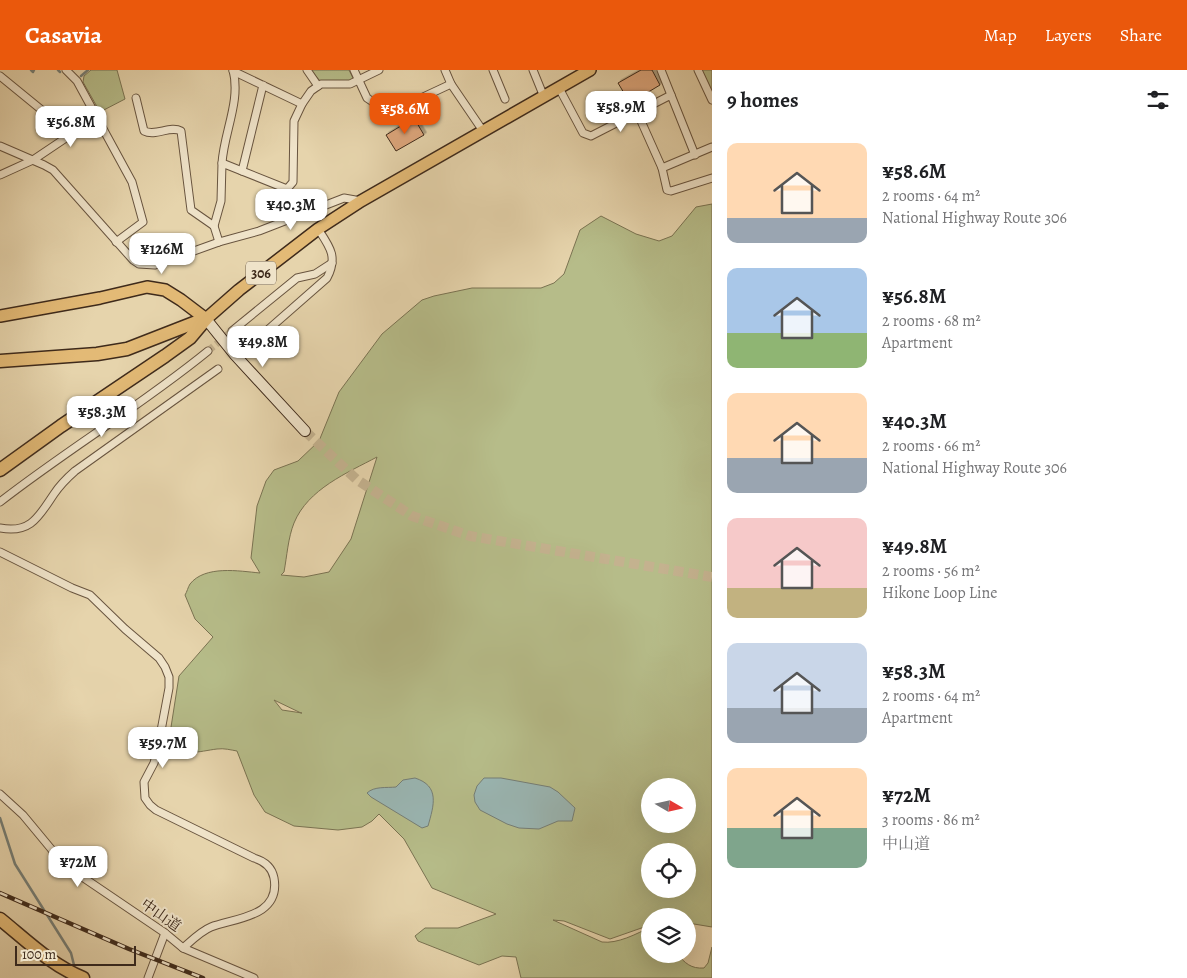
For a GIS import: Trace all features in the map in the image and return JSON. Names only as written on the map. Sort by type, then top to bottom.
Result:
[{"type":"highway","name":"306","points":[[206,319],[239,290],[318,229],[361,201],[544,97],[578,73],[590,70]]},
{"type":"highway","points":[[0,316],[100,298],[147,287],[165,290],[206,319]]},
{"type":"highway","points":[[0,361],[97,354],[127,348],[206,319]]},
{"type":"highway","points":[[0,470],[190,338],[206,319]]},
{"type":"highway","points":[[0,919],[38,951],[62,968],[83,978]]},
{"type":"main road","points":[[206,319],[235,355],[305,430]]},
{"type":"street","points":[[66,70],[77,81],[132,182],[143,222],[116,242]]},
{"type":"street","points":[[307,70],[318,86]]},
{"type":"street","points":[[354,70],[367,98],[376,104],[406,105],[451,84]]},
{"type":"street","points":[[222,163],[285,190],[292,185],[294,120],[311,91],[321,84],[350,84],[379,70]]},
{"type":"street","points":[[445,70],[451,84],[483,132]]},
{"type":"street","points":[[493,70],[505,99]]},
{"type":"street","points":[[532,70],[544,97]]},
{"type":"street","points":[[661,70],[695,155]]},
{"type":"street","points":[[698,70],[712,100]]},
{"type":"street","points":[[233,71],[302,104]]},
{"type":"street","points":[[219,242],[214,226],[221,201],[223,145],[234,104],[233,71]]},
{"type":"street","points":[[0,76],[71,134]]},
{"type":"street","points":[[242,171],[263,85]]},
{"type":"street","points":[[559,88],[583,133],[591,136],[671,94]]},
{"type":"street","points":[[136,98],[144,131],[150,134],[177,129],[181,131],[191,210],[214,226]]},
{"type":"street","points":[[637,112],[662,168],[667,190],[671,191],[712,178]]},
{"type":"street","points":[[0,175],[33,160],[97,117]]},
{"type":"street","points":[[0,146],[53,170],[132,260],[139,264],[151,266],[275,225],[344,198],[361,201]]},
{"type":"street","points":[[662,168],[712,147]]},
{"type":"street","points":[[246,349],[326,278],[332,263],[331,248],[318,229]]},
{"type":"street","points":[[232,331],[297,278],[315,274],[332,263]]},
{"type":"street","points":[[0,502],[30,478],[160,388],[208,351]]},
{"type":"street","points":[[0,528],[20,528],[34,522],[61,485],[75,471],[218,369]]},
{"type":"street","points":[[0,552],[90,595],[125,629],[159,658],[169,677],[169,688],[156,758],[144,782],[145,798],[156,810],[254,858],[262,860],[272,870],[273,895],[264,907],[249,917],[210,927],[183,948]]},
{"type":"street","name":"中山道","points":[[0,794],[23,815],[62,862],[165,933],[183,948],[254,978]]},
{"type":"street","points":[[148,978],[165,933]]},
{"type":"green space","points":[[91,70],[117,70],[125,99],[100,112],[83,82],[84,76]]},
{"type":"green space","points":[[311,70],[349,70],[353,78],[350,81],[320,81]]},
{"type":"green space","points":[[701,70],[712,70],[712,93]]},
{"type":"green space","points":[[712,204],[712,927],[696,924],[696,908],[641,908],[641,928],[610,939],[564,921],[553,920],[602,942],[620,940],[641,931],[641,963],[686,963],[695,968],[704,968],[708,963],[712,947],[712,978],[521,978],[516,957],[502,956],[479,965],[418,941],[415,936],[425,928],[458,928],[496,914],[432,888],[404,839],[379,814],[362,827],[338,830],[294,826],[265,812],[254,795],[237,751],[220,749],[184,752],[173,746],[169,740],[179,676],[213,637],[195,619],[185,595],[190,584],[204,574],[223,571],[260,573],[251,558],[257,506],[266,481],[274,470],[298,461],[319,441],[339,392],[382,334],[422,300],[472,288],[541,288],[554,283],[564,274],[580,230],[601,216],[636,234],[659,241],[672,236],[696,207]],"holes":[[[377,457],[351,539],[329,572],[304,577],[281,575],[284,572],[292,529],[300,511],[319,491],[330,483]],[[274,700],[301,713],[282,710]]]},
{"type":"water","points":[[415,778],[423,781],[428,786],[432,791],[433,797],[428,826],[422,828],[367,793],[377,788],[396,787],[403,780]]},
{"type":"water","points":[[484,778],[501,778],[550,787],[575,808],[572,821],[558,821],[539,829],[519,828],[507,824],[480,810],[475,802],[474,795],[477,786]]},
{"type":"building","points":[[641,70],[652,70],[660,85],[630,103],[618,83]]},
{"type":"building","points":[[414,118],[424,135],[396,151],[386,135]]},
{"type":"waterway","points":[[31,70],[33,72],[34,70]]},
{"type":"waterway","points":[[81,76],[88,70]]},
{"type":"waterway","points":[[0,818],[15,864],[71,953],[74,965]]},
{"type":"tunnel","points":[[208,351],[232,331]]},
{"type":"tunnel","points":[[305,431],[356,479],[412,516],[470,536],[712,577]]},
{"type":"railway","points":[[0,893],[129,949],[203,978]]}]
